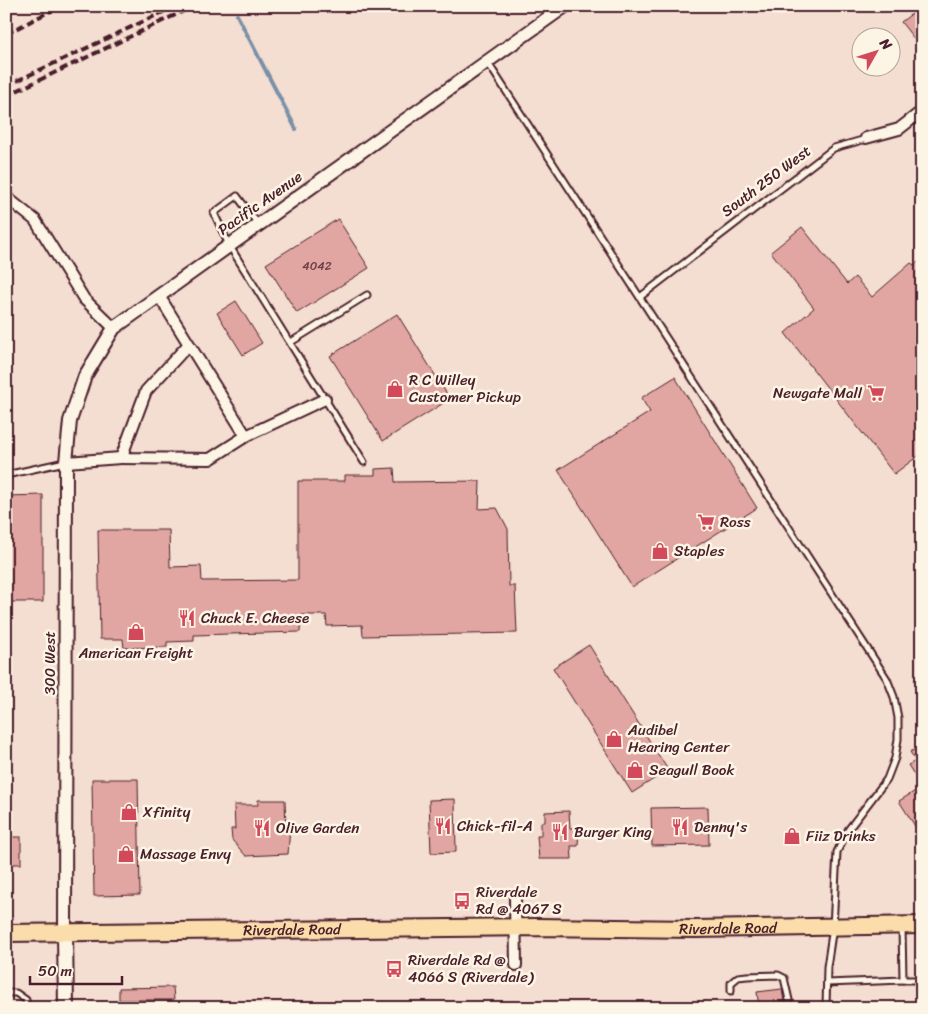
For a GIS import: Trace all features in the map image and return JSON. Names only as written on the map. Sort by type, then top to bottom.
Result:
[{"type":"main road","name":"Riverdale Road","points":[[6,933],[536,927],[833,927],[922,924]]},
{"type":"main road","name":"300 West","points":[[65,933],[66,1008]]},
{"type":"street","name":"Pacific Avenue","points":[[114,328],[566,6]]},
{"type":"street","name":"South 250 West","points":[[866,138],[899,129],[922,111]]},
{"type":"street","points":[[6,197],[35,220],[84,299],[114,328]]},
{"type":"street","points":[[159,296],[246,436]]},
{"type":"street","name":"300 West","points":[[65,933],[66,462],[70,421],[84,376],[114,328]]},
{"type":"street","points":[[121,458],[146,390],[189,344]]},
{"type":"street","points":[[66,462],[121,458],[210,459],[246,436],[325,399]]},
{"type":"street","points":[[515,898],[516,965]]},
{"type":"lane","points":[[488,63],[887,679],[894,697],[898,725],[895,758],[887,779],[848,830],[837,852],[826,1008]]},
{"type":"lane","name":"South 250 West","points":[[640,297],[834,148],[866,138]]},
{"type":"lane","points":[[258,224],[238,196],[214,214],[229,245],[364,462]]},
{"type":"lane","points":[[291,342],[367,295]]},
{"type":"lane","points":[[6,475],[66,462]]},
{"type":"lane","points":[[901,925],[903,980]]},
{"type":"lane","points":[[731,991],[732,983],[738,978],[778,975],[784,978],[788,1000]]},
{"type":"lane","points":[[827,983],[922,980]]},
{"type":"lane","points":[[6,993],[16,993],[26,1000],[27,1008]]},
{"type":"building","points":[[922,6],[922,49],[901,22]]},
{"type":"building","points":[[338,219],[369,268],[297,313],[266,264]]},
{"type":"building","name":"Newgate Mall","points":[[802,227],[847,284],[855,277],[872,297],[911,263],[914,265],[922,259],[922,453],[894,474],[785,333],[814,308],[771,252]]},
{"type":"building","points":[[236,301],[262,343],[243,355],[217,313]]},
{"type":"building","points":[[397,314],[450,399],[383,441],[330,356]]},
{"type":"building","points":[[675,377],[757,508],[632,587],[558,470],[650,412],[641,398]]},
{"type":"building","points":[[394,468],[395,482],[480,481],[479,509],[497,508],[508,529],[509,586],[515,586],[517,633],[363,636],[362,625],[327,626],[326,615],[301,615],[300,632],[194,635],[194,641],[167,642],[167,647],[124,648],[123,639],[100,639],[98,530],[169,530],[170,567],[201,566],[202,581],[298,580],[298,481],[345,481],[345,475],[375,475],[375,469]]},
{"type":"building","points":[[43,495],[43,602],[6,602],[6,496]]},
{"type":"building","points":[[589,645],[668,770],[632,793],[553,668]]},
{"type":"building","points":[[922,746],[922,787],[908,765],[916,761],[910,752]]},
{"type":"building","points":[[92,779],[138,779],[140,895],[94,896]]},
{"type":"building","points":[[922,787],[922,837],[899,801]]},
{"type":"building","name":"Chick-fil-A","points":[[455,799],[456,852],[431,853],[429,800]]},
{"type":"building","name":"Olive Garden","points":[[258,800],[285,800],[286,828],[290,828],[288,854],[246,856],[232,840],[231,829],[235,829],[234,805],[258,805]]},
{"type":"building","name":"Denny's","points":[[708,807],[709,845],[652,846],[651,808]]},
{"type":"building","name":"Burger King","points":[[569,811],[570,828],[579,828],[578,846],[571,846],[572,859],[539,859],[537,836],[541,836],[541,822],[545,822],[545,812]]},
{"type":"building","points":[[6,837],[21,837],[21,864],[6,864]]},
{"type":"building","points":[[173,987],[174,1000],[119,1000],[119,988]]},
{"type":"building","points":[[782,989],[785,1008],[759,1008],[757,992]]},
{"type":"waterway","points":[[237,15],[296,129]]},
{"type":"railway","points":[[6,34],[60,6]]},
{"type":"railway","points":[[6,86],[176,6]]},
{"type":"railway","points":[[6,96],[194,6]]},
{"type":"place","name":"R C Willey Customer Pickup","points":[[395,389]]},
{"type":"place","name":"Newgate Mall","points":[[876,393]]},
{"type":"place","name":"Ross","points":[[706,522]]},
{"type":"place","name":"Staples","points":[[660,551]]},
{"type":"place","name":"Chuck E. Cheese","points":[[187,618]]},
{"type":"place","name":"American Freight","points":[[136,632]]},
{"type":"place","name":"Audibel Hearing Center","points":[[614,739]]},
{"type":"place","name":"Seagull Book","points":[[635,770]]},
{"type":"place","name":"Xfinity","points":[[129,812]]},
{"type":"place","name":"Chick-fil-A","points":[[443,826]]},
{"type":"place","name":"Denny's","points":[[680,827]]},
{"type":"place","name":"Olive Garden","points":[[262,828]]},
{"type":"place","name":"Burger King","points":[[560,832]]},
{"type":"place","name":"Fiiz Drinks","points":[[792,836]]},
{"type":"place","name":"Massage Envy","points":[[126,854]]},
{"type":"place","name":"Riverdale Rd @ 4067 S","points":[[462,901]]},
{"type":"place","name":"Riverdale Rd @ 4066 S (Riverdale)","points":[[394,969]]}]
